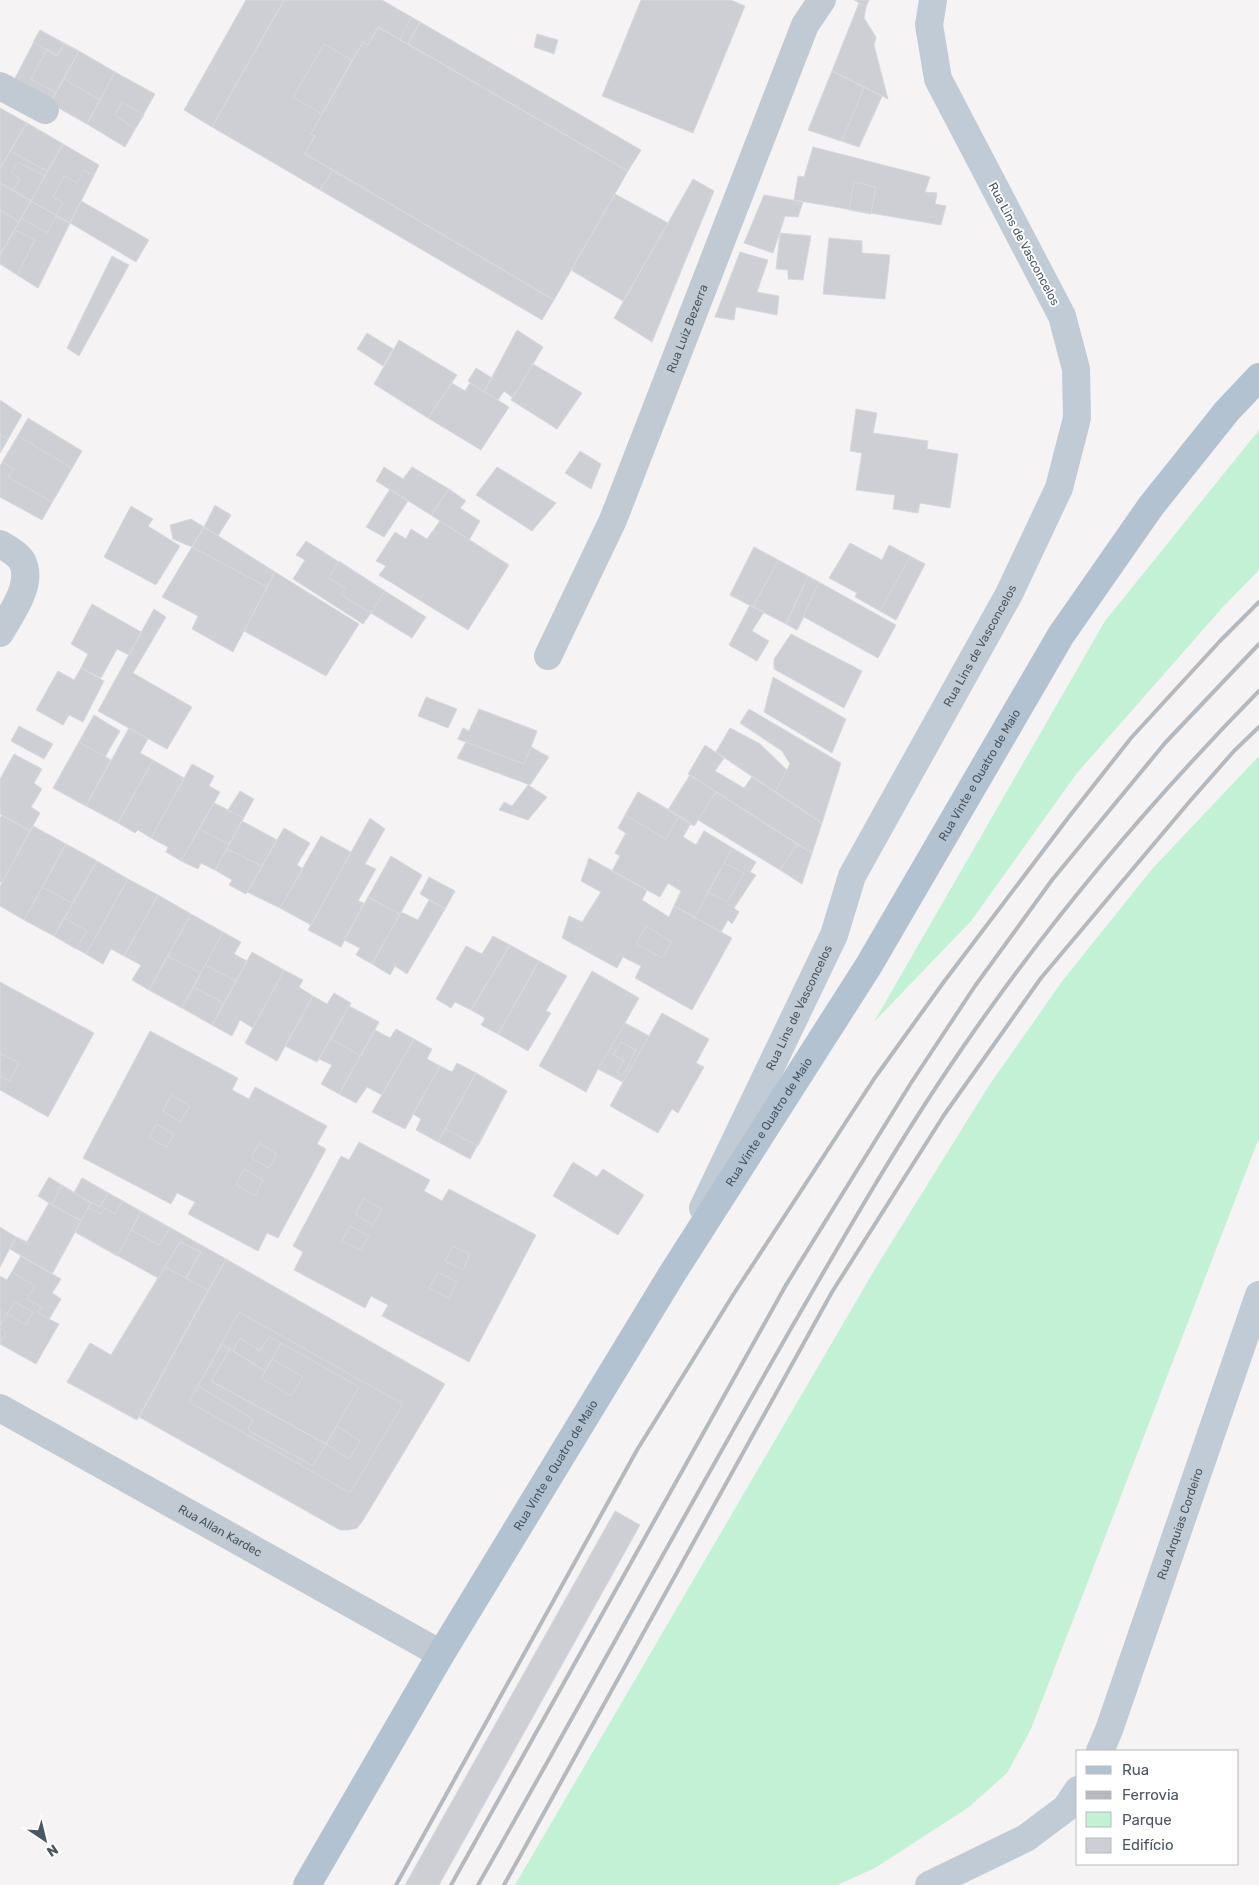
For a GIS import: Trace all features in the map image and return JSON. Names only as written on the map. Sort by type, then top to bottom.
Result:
[{"type":"main road","name":"Rua Vinte e Quatro de Maio","points":[[307,1885],[441,1654],[672,1274],[869,965],[1061,635],[1151,506],[1227,411],[1259,377]]},
{"type":"street","name":"Rua Luiz Bezerra","points":[[548,656],[613,520],[805,24],[822,0]]},
{"type":"street","name":"Rua Lins de Vasconcelos","points":[[672,1274],[834,936],[852,876],[1009,594],[1060,488],[1077,418],[1076,369],[1062,316],[938,79],[930,24],[933,0]]},
{"type":"street","points":[[0,86],[45,110]]},
{"type":"street","points":[[0,544],[21,560],[26,575],[22,591],[0,633]]},
{"type":"street","name":"Rua Arquias Cordeiro","points":[[1100,1750],[1259,1295]]},
{"type":"street","name":"Rua Allan Kardec","points":[[0,1408],[441,1654]]},
{"type":"street","points":[[929,1885],[1026,1838],[1066,1808],[1076,1793]]},
{"type":"green space","points":[[1259,430],[1259,570],[1222,608],[1077,773],[971,921],[874,1022],[1105,621]]},
{"type":"green space","points":[[1259,756],[1259,1138],[1031,1729],[1007,1773],[969,1807],[875,1868],[837,1885],[515,1885],[878,1264],[988,1087],[1063,980],[1153,868]]},
{"type":"building","points":[[246,0],[284,0],[212,127],[184,110]]},
{"type":"building","points":[[284,0],[382,0],[420,22],[408,44],[378,27],[368,45],[363,42],[311,134],[315,136],[305,154],[333,170],[320,190],[212,127]]},
{"type":"building","points":[[641,0],[731,0],[745,6],[693,133],[602,96]]},
{"type":"building","points":[[854,0],[869,0],[866,7]]},
{"type":"building","points":[[859,3],[866,7],[864,18],[876,37],[874,45],[888,99],[832,71]]},
{"type":"building","points":[[411,17],[420,22],[408,44],[400,40]]},
{"type":"building","points":[[420,22],[641,150],[628,171],[408,44]]},
{"type":"building","points":[[378,27],[628,171],[554,300],[305,154],[315,136],[311,134],[352,60],[363,42],[368,45]]},
{"type":"building","points":[[40,30],[64,44],[57,56],[33,42]]},
{"type":"building","points":[[40,30],[79,51],[50,103],[13,82]]},
{"type":"building","points":[[537,34],[558,40],[554,54],[534,47]]},
{"type":"building","points":[[64,44],[79,51],[56,93],[31,79],[47,49],[57,56]]},
{"type":"building","points":[[324,44],[352,60],[322,114],[293,97]]},
{"type":"building","points":[[79,51],[115,72],[87,124],[50,103]]},
{"type":"building","points":[[832,71],[882,96],[859,147],[808,130]]},
{"type":"building","points":[[115,72],[155,94],[125,147],[87,124]]},
{"type":"building","points":[[64,79],[100,100],[87,124],[50,103]]},
{"type":"building","points":[[864,87],[882,96],[859,147],[842,141]]},
{"type":"building","points":[[122,102],[144,115],[135,129],[115,115]]},
{"type":"building","points":[[0,108],[27,123],[0,168]]},
{"type":"building","points":[[27,123],[63,144],[47,171],[10,151]]},
{"type":"building","points":[[27,123],[63,144],[31,201],[0,183],[0,168]]},
{"type":"building","points":[[63,144],[99,165],[70,223],[31,201]]},
{"type":"building","points":[[813,147],[930,177],[925,192],[937,193],[935,204],[946,206],[941,225],[794,200],[798,176],[804,177]]},
{"type":"building","points":[[18,162],[45,176],[31,201],[13,190],[20,179],[11,173]]},
{"type":"building","points":[[84,170],[94,175],[70,223],[56,216],[63,203],[53,197],[64,176],[77,183]]},
{"type":"building","points":[[333,170],[554,300],[542,320],[320,190]]},
{"type":"building","points":[[693,179],[714,191],[652,342],[614,318]]},
{"type":"building","points":[[854,182],[876,187],[871,214],[849,210]]},
{"type":"building","points":[[0,183],[31,201],[0,255]]},
{"type":"building","points":[[615,194],[668,223],[623,301],[571,270]]},
{"type":"building","points":[[764,195],[803,202],[798,217],[785,216],[773,253],[744,243]]},
{"type":"building","points":[[31,201],[70,223],[38,288],[0,264],[0,255]]},
{"type":"building","points":[[81,201],[149,240],[136,262],[70,223]]},
{"type":"building","points":[[0,210],[19,222],[0,255]]},
{"type":"building","points":[[56,216],[70,223],[38,288],[17,275],[35,240],[15,230],[21,218],[47,233]]},
{"type":"building","points":[[780,233],[811,236],[803,280],[788,279],[788,270],[776,269]]},
{"type":"building","points":[[829,238],[862,241],[862,253],[890,255],[885,299],[823,294]]},
{"type":"building","points":[[740,252],[768,260],[757,292],[779,296],[777,315],[736,307],[734,320],[715,317]]},
{"type":"building","points":[[112,256],[129,265],[79,356],[67,348]]},
{"type":"building","points":[[517,330],[543,347],[513,398],[504,391],[498,400],[484,392]]},
{"type":"building","points":[[367,333],[393,349],[383,366],[357,349]]},
{"type":"building","points":[[399,340],[457,375],[428,418],[374,384]]},
{"type":"building","points":[[533,364],[582,393],[557,429],[511,400]]},
{"type":"building","points":[[476,368],[492,378],[484,392],[468,381]]},
{"type":"building","points":[[452,383],[465,391],[470,383],[509,407],[481,450],[428,418]]},
{"type":"building","points":[[0,400],[22,415],[0,453]]},
{"type":"building","points":[[856,409],[877,413],[873,433],[928,441],[927,449],[958,454],[950,508],[920,503],[918,513],[893,509],[895,495],[856,490],[862,453],[850,451]]},
{"type":"building","points":[[28,418],[82,451],[42,520],[0,497],[0,466]]},
{"type":"building","points":[[0,435],[8,439],[0,453]]},
{"type":"building","points":[[18,436],[72,468],[52,502],[8,477],[14,469],[2,462]]},
{"type":"building","points":[[580,451],[601,464],[591,489],[565,473]]},
{"type":"building","points":[[384,467],[403,479],[412,467],[449,489],[431,515],[376,481]]},
{"type":"building","points":[[497,467],[556,503],[532,531],[476,495]]},
{"type":"building","points":[[390,489],[408,501],[384,537],[366,527]]},
{"type":"building","points":[[449,489],[466,501],[460,508],[480,521],[469,540],[431,515]]},
{"type":"building","points":[[215,505],[231,515],[218,536],[204,527]]},
{"type":"building","points":[[131,506],[153,519],[148,526],[180,546],[156,585],[104,557]]},
{"type":"building","points":[[191,519],[204,527],[192,547],[173,539],[170,525]]},
{"type":"building","points":[[440,521],[509,565],[468,630],[379,575],[386,566],[376,561],[395,532],[406,539],[411,529],[427,539]]},
{"type":"building","points":[[204,527],[275,572],[267,587],[192,547]]},
{"type":"building","points":[[204,527],[275,572],[233,652],[192,629],[198,616],[162,597]]},
{"type":"building","points":[[306,541],[426,617],[412,638],[371,613],[363,624],[293,579],[305,560],[296,555]]},
{"type":"building","points":[[850,543],[882,560],[889,545],[925,564],[896,620],[855,597],[857,593],[829,578]]},
{"type":"building","points":[[754,547],[778,560],[753,607],[730,595]]},
{"type":"building","points":[[754,547],[808,576],[786,624],[730,595]]},
{"type":"building","points":[[910,557],[925,564],[896,620],[880,611]]},
{"type":"building","points":[[339,561],[385,591],[371,613],[341,595],[345,588],[329,578]]},
{"type":"building","points":[[275,572],[359,624],[326,676],[244,631]]},
{"type":"building","points":[[808,576],[819,582],[797,630],[786,624]]},
{"type":"building","points":[[808,576],[896,625],[878,658],[804,617],[797,630],[786,624]]},
{"type":"building","points":[[92,604],[141,632],[129,655],[117,649],[101,678],[81,668],[88,654],[71,644]]},
{"type":"building","points":[[750,605],[764,612],[752,631],[769,641],[757,661],[729,645]]},
{"type":"building","points":[[154,609],[166,617],[133,673],[192,707],[167,749],[98,711]]},
{"type":"building","points":[[791,634],[862,671],[844,708],[774,669],[774,659]]},
{"type":"building","points":[[81,668],[104,681],[83,722],[69,715],[63,725],[36,710],[58,671],[74,680]]},
{"type":"building","points":[[773,677],[846,719],[832,753],[764,712]]},
{"type":"building","points":[[426,697],[457,709],[448,728],[418,716]]},
{"type":"building","points":[[479,709],[537,731],[524,764],[458,739],[463,728],[469,731]]},
{"type":"building","points":[[479,709],[537,731],[531,747],[549,757],[530,785],[457,758],[466,742],[458,739],[463,728],[469,731]]},
{"type":"building","points":[[749,709],[841,763],[822,823],[716,752],[730,728],[760,744],[787,770],[790,764],[782,751],[740,723]]},
{"type":"building","points":[[94,715],[120,731],[105,757],[111,760],[86,806],[53,788]]},
{"type":"building","points":[[19,726],[53,744],[44,759],[11,741]]},
{"type":"building","points":[[129,728],[148,739],[140,753],[153,760],[118,823],[86,806]]},
{"type":"building","points":[[730,728],[760,744],[787,770],[775,792],[716,752]]},
{"type":"building","points":[[79,742],[111,760],[86,806],[53,788]]},
{"type":"building","points":[[705,745],[724,758],[715,771],[744,788],[752,777],[822,823],[812,853],[688,774]]},
{"type":"building","points":[[14,754],[42,769],[34,783],[42,789],[31,807],[40,813],[30,831],[0,814],[0,779]]},
{"type":"building","points":[[153,760],[184,778],[151,838],[138,830],[135,833],[118,823]]},
{"type":"building","points":[[192,764],[214,776],[209,786],[220,792],[181,861],[166,852],[168,847],[151,838]]},
{"type":"building","points":[[690,775],[716,792],[694,826],[668,810]]},
{"type":"building","points":[[690,775],[797,844],[780,870],[698,820],[694,826],[668,810]]},
{"type":"building","points":[[528,785],[547,797],[528,820],[499,810],[504,802],[512,806]]},
{"type":"building","points":[[240,791],[254,799],[215,870],[201,863],[198,869],[181,861],[214,803],[228,810]]},
{"type":"building","points":[[638,792],[679,816],[666,839],[625,815]]},
{"type":"building","points":[[638,792],[691,823],[683,837],[696,845],[704,831],[732,848],[695,917],[674,906],[681,891],[668,883],[660,897],[612,871],[620,856],[615,853],[626,833],[618,828]]},
{"type":"building","points":[[638,792],[691,823],[683,837],[696,845],[704,831],[756,862],[750,872],[756,875],[734,908],[739,912],[732,924],[728,920],[721,932],[674,906],[681,891],[668,883],[660,897],[612,871],[620,856],[615,853],[626,833],[618,828]]},
{"type":"building","points":[[214,803],[244,818],[229,844],[199,829]]},
{"type":"building","points":[[2,815],[30,831],[2,883],[0,882],[0,818]]},
{"type":"building","points":[[370,818],[385,829],[365,864],[376,869],[358,901],[364,903],[341,947],[308,930]]},
{"type":"building","points":[[242,821],[277,840],[262,866],[227,849]]},
{"type":"building","points":[[242,821],[277,840],[246,894],[229,885],[232,880],[215,870]]},
{"type":"building","points":[[33,826],[66,844],[24,920],[0,906],[0,886]]},
{"type":"building","points":[[284,828],[310,843],[297,865],[303,869],[280,908],[247,892]]},
{"type":"building","points":[[321,836],[351,852],[311,925],[280,908]]},
{"type":"building","points":[[66,844],[97,861],[72,903],[42,887]]},
{"type":"building","points":[[66,844],[97,861],[54,936],[24,920]]},
{"type":"building","points":[[797,844],[812,853],[802,884],[780,870]]},
{"type":"building","points":[[391,856],[422,875],[400,914],[368,897]]},
{"type":"building","points":[[589,858],[647,890],[642,900],[669,917],[674,906],[732,938],[692,1010],[635,978],[641,966],[623,957],[617,968],[562,938],[569,916],[582,922],[601,892],[581,881]]},
{"type":"building","points":[[97,861],[128,879],[86,954],[54,936]]},
{"type":"building","points":[[724,863],[744,873],[727,902],[708,892]]},
{"type":"building","points":[[429,877],[455,891],[445,909],[420,894]]},
{"type":"building","points":[[128,879],[158,895],[124,956],[111,949],[103,964],[86,954]]},
{"type":"building","points":[[158,895],[191,914],[149,990],[132,980],[141,965],[124,956]]},
{"type":"building","points":[[368,897],[400,914],[372,964],[356,955],[360,948],[344,940]]},
{"type":"building","points":[[429,900],[445,909],[407,974],[395,966],[390,975],[372,964],[401,912],[418,920]]},
{"type":"building","points":[[191,914],[223,932],[182,1008],[149,990]]},
{"type":"building","points":[[64,918],[87,931],[76,949],[54,936]]},
{"type":"building","points":[[646,926],[672,942],[662,958],[636,944]]},
{"type":"building","points":[[223,932],[241,942],[234,954],[247,961],[212,1025],[182,1008]]},
{"type":"building","points":[[493,936],[510,945],[471,1010],[455,1002],[451,1008],[436,999],[466,946],[482,954]]},
{"type":"building","points":[[510,945],[539,961],[498,1034],[481,1025],[485,1018],[471,1010]]},
{"type":"building","points":[[252,952],[284,970],[253,1028],[240,1020],[232,1036],[212,1025]]},
{"type":"building","points":[[167,956],[201,973],[182,1008],[149,990]]},
{"type":"building","points":[[539,961],[567,976],[546,1011],[551,1013],[528,1051],[498,1034]]},
{"type":"building","points":[[205,965],[236,981],[224,1003],[193,987]]},
{"type":"building","points":[[284,970],[303,980],[299,987],[313,996],[277,1061],[245,1043]]},
{"type":"building","points":[[592,971],[639,998],[625,1023],[649,1036],[662,1013],[709,1039],[696,1063],[704,1067],[678,1113],[672,1109],[658,1133],[610,1106],[623,1082],[598,1069],[586,1092],[539,1066]]},
{"type":"building","points":[[0,982],[94,1033],[48,1117],[0,1090]]},
{"type":"building","points":[[334,993],[351,1003],[317,1062],[285,1046],[313,996],[327,1004]]},
{"type":"building","points":[[349,1006],[379,1022],[361,1056],[331,1039]]},
{"type":"building","points":[[349,1006],[379,1022],[339,1094],[321,1084],[332,1065],[319,1059]]},
{"type":"building","points":[[625,1023],[649,1036],[623,1082],[598,1069]]},
{"type":"building","points":[[396,1029],[414,1039],[382,1095],[367,1087],[356,1103],[339,1094],[375,1030],[390,1038]]},
{"type":"building","points":[[150,1031],[238,1078],[232,1090],[249,1099],[255,1087],[327,1126],[317,1144],[326,1149],[278,1238],[267,1233],[258,1251],[188,1214],[195,1202],[177,1193],[171,1204],[83,1158]]},
{"type":"building","points":[[414,1039],[432,1049],[427,1059],[440,1066],[405,1129],[372,1112]]},
{"type":"building","points":[[621,1042],[636,1050],[623,1076],[617,1072],[624,1060],[613,1055]]},
{"type":"building","points":[[0,1053],[19,1063],[10,1081],[0,1076]]},
{"type":"building","points":[[457,1063],[476,1073],[438,1142],[416,1130],[421,1119],[413,1114],[440,1066],[452,1072]]},
{"type":"building","points":[[476,1073],[507,1091],[478,1146],[445,1129]]},
{"type":"building","points":[[476,1073],[507,1091],[470,1159],[438,1142]]},
{"type":"building","points":[[171,1095],[190,1106],[180,1122],[163,1111]]},
{"type":"building","points":[[156,1124],[174,1134],[167,1147],[149,1138]]},
{"type":"building","points":[[359,1142],[430,1180],[424,1191],[442,1201],[449,1189],[536,1235],[469,1362],[382,1316],[388,1305],[371,1296],[365,1308],[294,1270],[303,1252],[293,1246],[341,1156],[349,1160]]},
{"type":"building","points":[[259,1143],[277,1154],[269,1168],[251,1158]]},
{"type":"building","points":[[573,1162],[597,1177],[603,1169],[644,1195],[618,1235],[553,1196]]},
{"type":"building","points":[[244,1169],[263,1180],[255,1196],[236,1185]]},
{"type":"building","points":[[49,1177],[74,1193],[82,1178],[226,1259],[137,1420],[67,1382],[90,1343],[111,1355],[158,1278],[75,1232],[52,1274],[10,1249],[16,1237],[27,1242],[49,1203],[38,1196]]},
{"type":"building","points":[[82,1178],[108,1193],[100,1207],[74,1193]]},
{"type":"building","points":[[62,1185],[91,1203],[81,1221],[52,1205]]},
{"type":"building","points":[[364,1199],[382,1209],[373,1225],[355,1214]]},
{"type":"building","points":[[123,1201],[141,1212],[117,1256],[75,1232],[88,1208],[101,1214],[105,1208],[114,1214]]},
{"type":"building","points":[[49,1203],[81,1221],[52,1274],[10,1249],[16,1237],[27,1242]]},
{"type":"building","points":[[141,1212],[170,1228],[159,1245],[131,1230]]},
{"type":"building","points":[[350,1226],[369,1236],[361,1250],[342,1241]]},
{"type":"building","points":[[0,1227],[16,1237],[0,1267]]},
{"type":"building","points":[[180,1242],[201,1252],[186,1278],[165,1267]]},
{"type":"building","points":[[180,1242],[201,1252],[186,1278],[208,1290],[137,1420],[67,1382],[90,1343],[111,1355]]},
{"type":"building","points":[[453,1246],[470,1254],[463,1270],[445,1261]]},
{"type":"building","points":[[21,1256],[61,1279],[52,1293],[61,1299],[49,1319],[59,1324],[36,1364],[0,1344],[0,1276],[7,1280]]},
{"type":"building","points":[[21,1256],[61,1279],[52,1293],[61,1299],[49,1319],[37,1312],[42,1307],[27,1299],[35,1286],[12,1272]]},
{"type":"building","points":[[226,1259],[445,1384],[357,1528],[340,1530],[139,1417]]},
{"type":"building","points":[[438,1272],[457,1282],[449,1298],[429,1288]]},
{"type":"building","points":[[15,1302],[33,1312],[26,1325],[7,1314]]},
{"type":"building","points":[[0,1309],[7,1314],[0,1326]]},
{"type":"building","points":[[239,1312],[403,1404],[350,1493],[189,1402]]},
{"type":"building","points":[[0,1328],[6,1332],[0,1343]]},
{"type":"building","points":[[269,1337],[281,1343],[265,1371],[233,1351],[240,1338],[260,1351]]},
{"type":"building","points":[[281,1343],[359,1387],[326,1444],[211,1381],[230,1349],[265,1371]]},
{"type":"building","points":[[222,1344],[230,1349],[211,1381],[326,1444],[313,1466],[248,1430],[253,1419],[198,1386]]},
{"type":"building","points":[[272,1359],[303,1377],[291,1396],[261,1378]]},
{"type":"building","points":[[337,1426],[360,1441],[349,1459],[326,1444]]},
{"type":"building","points":[[615,1511],[640,1525],[439,1885],[405,1885]]},
{"type":"railway","points":[[396,1885],[637,1450],[733,1295],[874,1079],[943,983],[1131,738],[1220,641],[1259,602]]},
{"type":"railway","points":[[451,1885],[786,1285],[911,1083],[975,986],[1052,880],[1165,743],[1259,644]]},
{"type":"railway","points":[[478,1885],[785,1339],[870,1193],[937,1085],[1029,955],[1065,909],[1140,819],[1259,691]]},
{"type":"railway","points":[[504,1885],[832,1292],[944,1115],[1041,978],[1190,801],[1234,751],[1259,727]]}]
